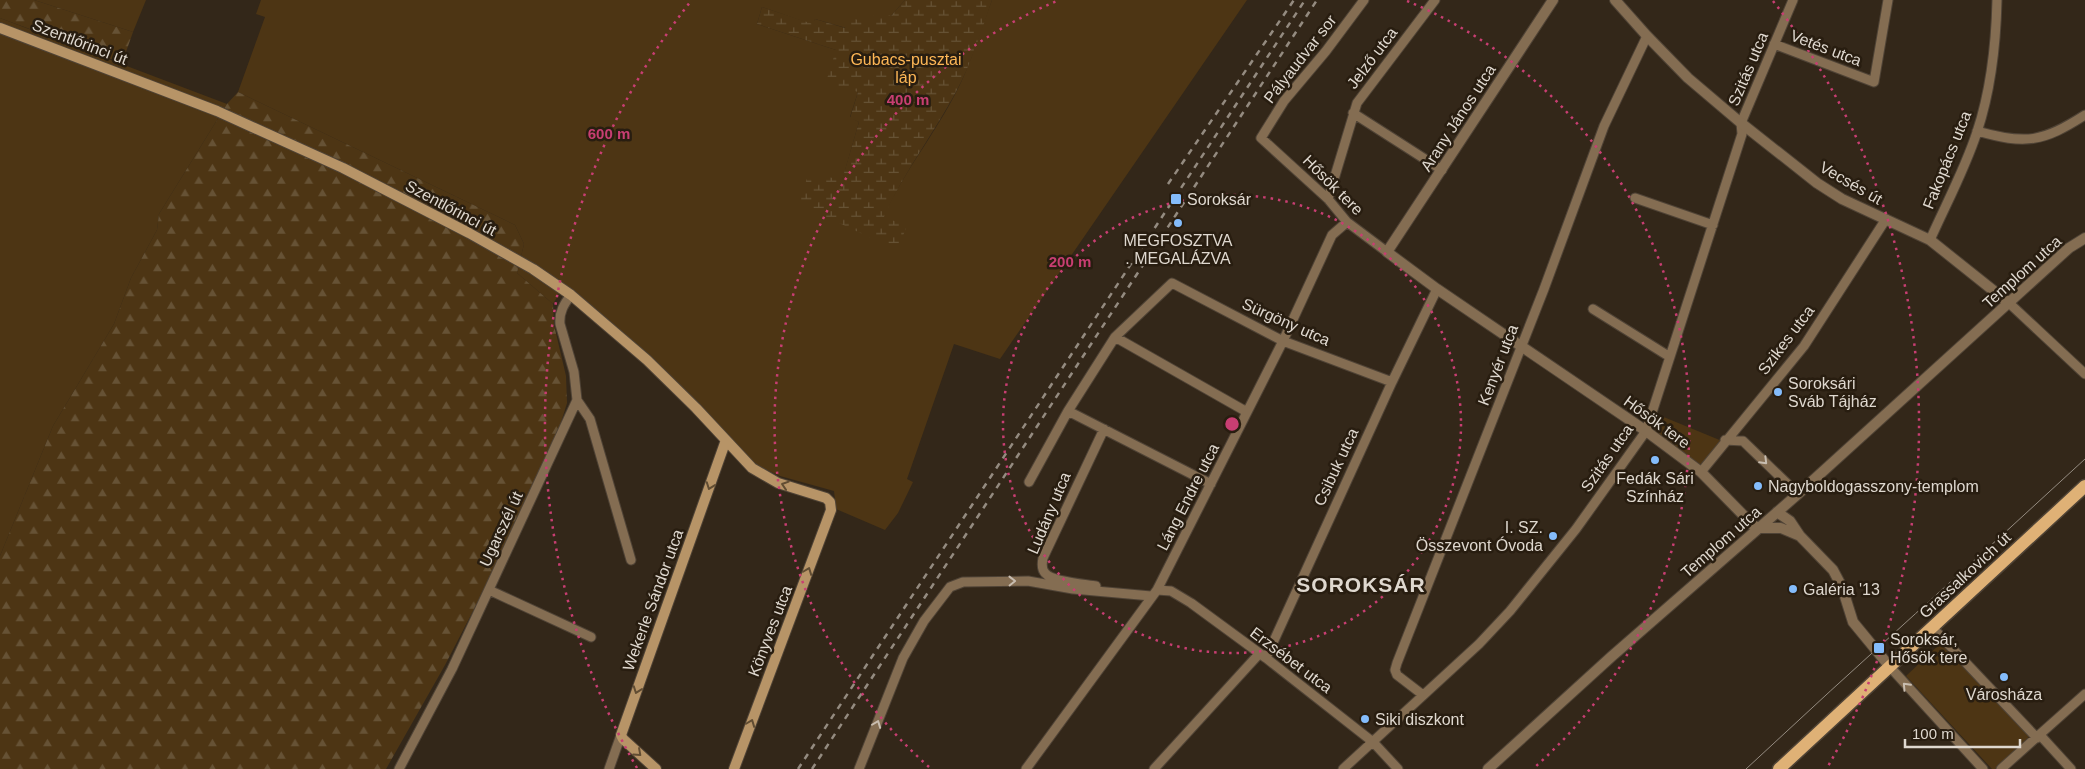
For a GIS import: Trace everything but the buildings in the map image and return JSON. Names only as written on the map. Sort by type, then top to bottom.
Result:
[{"type":"main road","name":"Szentlőrinci út","points":[[0,28],[217,111],[342,168],[469,233],[533,269],[571,295],[647,360],[752,468],[765,477],[826,498],[830,502]]},
{"type":"main road","name":"Wekerle Sándor utca","points":[[621,735],[726,440]]},
{"type":"main road","points":[[2043,525],[2063,499],[2085,476]]},
{"type":"main road","name":"Grassalkovich út","points":[[1779,769],[2085,486]]},
{"type":"main road","points":[[2043,525],[2085,499]]},
{"type":"main road","name":"Könyves utca","points":[[734,769],[831,510],[830,502]]},
{"type":"main road","points":[[621,735],[656,769]]},
{"type":"street","name":"Pályaudvar sor","points":[[1262,138],[1284,101],[1332,44],[1364,0]]},
{"type":"street","name":"Jelző utca","points":[[1328,199],[1357,103],[1435,0]]},
{"type":"street","name":"Arany János utca","points":[[1387,252],[1554,0]]},
{"type":"street","name":"Vecsés út","points":[[1615,0],[1688,78],[1741,124],[1817,183],[1842,199],[1930,240],[2009,303],[2085,374]]},
{"type":"street","name":"Szitás utca","points":[[1343,769],[1479,644],[1510,611],[1576,529],[1646,430],[1742,134],[1741,124],[1793,0]]},
{"type":"street","name":"Vetés utca","points":[[1774,44],[1874,82],[1888,0]]},
{"type":"street","name":"Fakopács utca","points":[[1930,240],[1962,171],[1982,115],[1992,61],[1997,0]]},
{"type":"street","name":"Kenyér utca","points":[[1423,695],[1397,675],[1396,667],[1522,346],[1604,126],[1647,36]]},
{"type":"street","points":[[1353,114],[1442,170]]},
{"type":"street","points":[[1977,132],[2009,140],[2043,137],[2054,134],[2085,115]]},
{"type":"street","name":"Hősök tere","points":[[1262,138],[1328,199],[1347,222],[1436,289],[1646,430],[1701,472],[1758,528]]},
{"type":"street","points":[[1635,198],[1712,225]]},
{"type":"street","name":"Szikes utca","points":[[1701,472],[1725,440],[1804,346],[1886,219]]},
{"type":"street","name":"Láng Endre utca","points":[[1026,769],[1154,593],[1283,341],[1332,235],[1347,222]]},
{"type":"street","name":"Templom utca","points":[[1488,769],[1798,494],[2069,248],[2085,238]]},
{"type":"street","name":"Sürgöny utca","points":[[1115,337],[1172,283],[1283,341],[1392,382]]},
{"type":"street","name":"Csibuk utca","points":[[1154,769],[1262,656],[1436,289]]},
{"type":"street","points":[[571,295],[562,306],[559,316],[560,324],[574,372],[578,400],[590,419],[631,560]]},
{"type":"street","points":[[1593,309],[1670,357]]},
{"type":"street","points":[[1029,482],[1068,411],[1115,337],[1247,412]]},
{"type":"street","name":"Ugarszél út","points":[[399,769],[452,669],[578,400]]},
{"type":"street","points":[[1068,411],[1211,484]]},
{"type":"street","name":"Ludány utca","points":[[1104,429],[1043,558],[1042,566],[1044,573],[1050,577],[1102,587],[1110,593]]},
{"type":"street","points":[[1725,440],[1743,440],[1798,494]]},
{"type":"street","points":[[1777,512],[1790,521],[1800,536],[1833,570],[1842,586],[1853,622],[1890,667],[1983,769]]},
{"type":"street","points":[[1758,528],[1781,528],[1800,536]]},
{"type":"street","name":"Erzsébet utca","points":[[859,769],[906,651],[924,621],[950,588],[963,582],[1028,581],[1110,593],[1170,591],[1192,603],[1373,742],[1398,769]]},
{"type":"street","points":[[489,590],[591,637]]},
{"type":"street","points":[[1933,628],[2071,769]]},
{"type":"street","points":[[2002,769],[2085,694]]},
{"type":"street","name":"Wekerle Sándor utca","points":[[609,769],[621,735]]},
{"type":"green space","points":[[0,0],[34,0],[133,32],[122,63],[0,18]]},
{"type":"green space","points":[[34,0],[146,0],[133,32]]},
{"type":"green space","points":[[261,0],[905,0],[891,16],[871,24],[846,28],[815,19],[814,25],[762,7],[757,24],[836,50],[858,92],[850,117],[859,122],[842,181],[883,217],[954,96],[967,69],[992,0],[1247,0],[1000,359],[954,344],[907,479],[913,482],[898,513],[885,530],[836,509],[834,491],[780,476],[754,464],[654,359],[565,284],[553,304],[517,273],[524,244],[515,225],[238,92],[265,17],[256,14]]},
{"type":"green space","name":"Gubacs-pusztai láp","points":[[905,0],[992,0],[962,80],[892,199],[884,217],[907,226],[897,250],[798,204],[809,173],[842,180],[859,122],[850,118],[858,92],[826,82],[836,50],[757,24],[762,7],[813,24],[815,19],[845,28],[849,17],[870,24],[876,11],[891,16]]},
{"type":"green space","points":[[0,18],[227,104],[159,214],[157,230],[131,278],[114,324],[53,426],[0,556]]},
{"type":"green space","points":[[238,92],[515,225],[524,244],[517,273],[553,304],[554,325],[566,376],[567,403],[546,470],[445,665],[386,769],[0,769],[0,556],[53,426],[114,324],[131,278],[157,230],[159,214],[227,104]]},
{"type":"green space","points":[[1654,413],[1722,441],[1700,470],[1650,426]]},
{"type":"green space","points":[[1941,643],[2030,736],[1995,769],[1992,769],[1906,676]]},
{"type":"tram line","points":[[1746,769],[2085,459]]},
{"type":"railway","points":[[1168,184],[1294,0]]},
{"type":"railway","points":[[798,769],[1305,0]]},
{"type":"railway","points":[[812,769],[1317,0]]},
{"type":"place","name":"Soroksár","points":[[1176,199]]},
{"type":"place","name":"MEGFOSZTVA . MEGALÁZVA","points":[[1178,223]]},
{"type":"place","name":"Soroksári Sváb Tájház","points":[[1778,392]]},
{"type":"place","name":"Fedák Sári Színház","points":[[1655,460]]},
{"type":"place","name":"Nagyboldogasszony-templom","points":[[1758,486]]},
{"type":"place","name":"I. SZ. Összevont Óvoda","points":[[1553,536]]},
{"type":"place","name":"Galéria '13","points":[[1793,589]]},
{"type":"place","name":"Soroksár, Hősök tere","points":[[1879,648]]},
{"type":"place","name":"Városháza","points":[[2004,677]]},
{"type":"place","name":"Siki diszkont","points":[[1365,719]]},
{"type":"district","name":"SOROKSÁR","points":[[1361,584]]}]
